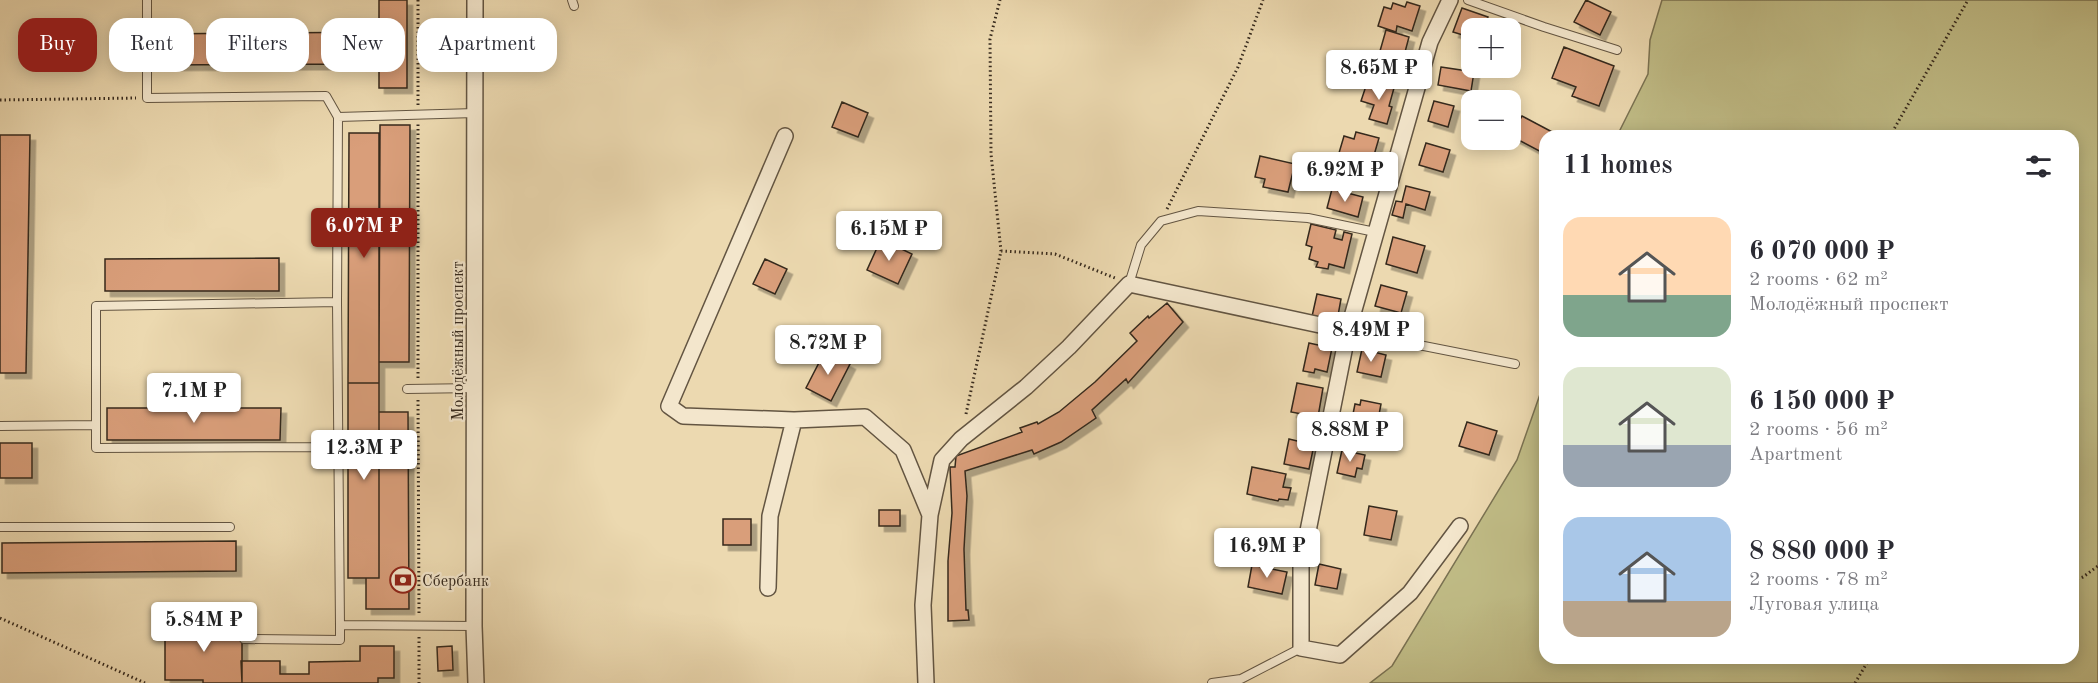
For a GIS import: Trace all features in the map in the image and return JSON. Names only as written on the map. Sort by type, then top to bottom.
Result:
[{"type":"street","name":"Молодёжный проспект","points":[[475,0],[474,626],[476,683]]},
{"type":"street","points":[[1450,0],[1430,42],[1348,331],[1301,566],[1301,648],[1340,655],[1410,592],[1460,526]]},
{"type":"street","points":[[785,136],[669,406],[683,416],[794,420],[865,417],[903,450],[930,515]]},
{"type":"street","points":[[926,683],[923,605],[930,515],[942,460],[961,439],[1026,387],[1069,347],[1129,284],[1348,331]]},
{"type":"street","points":[[768,588],[770,516],[794,420]]},
{"type":"lane","points":[[147,0],[147,98],[326,96],[338,117],[340,640],[244,639]]},
{"type":"lane","points":[[1468,0],[1617,50]]},
{"type":"lane","points":[[338,117],[476,113]]},
{"type":"lane","points":[[1129,284],[1142,245],[1161,221],[1198,211],[1308,219],[1375,232]]},
{"type":"lane","points":[[337,302],[96,306],[96,448],[338,447]]},
{"type":"lane","points":[[1348,331],[1515,364]]},
{"type":"lane","points":[[407,389],[475,387]]},
{"type":"lane","points":[[0,426],[96,425]]},
{"type":"lane","points":[[0,527],[231,527]]},
{"type":"lane","points":[[340,625],[474,626]]},
{"type":"lane","points":[[1212,683],[1241,679],[1301,648]]},
{"type":"path","points":[[418,0],[419,683]]},
{"type":"path","points":[[961,439],[1001,251],[991,154],[990,51],[990,39],[1000,0]]},
{"type":"path","points":[[1161,221],[1238,67],[1263,0]]},
{"type":"path","points":[[1893,130],[1968,0]]},
{"type":"path","points":[[0,100],[147,98]]},
{"type":"path","points":[[1001,251],[1055,254],[1129,284]]},
{"type":"path","points":[[2079,578],[2098,566]]},
{"type":"path","points":[[0,618],[146,683]]},
{"type":"path","points":[[1856,683],[1867,664]]},
{"type":"shaded area","points":[[1662,0],[2098,0],[2098,683],[1370,683],[1392,666],[1517,460],[1539,397],[1539,664],[2079,664],[2079,130],[1620,130],[1648,74],[1650,40]]},
{"type":"building","points":[[379,0],[407,0],[407,88],[379,88],[379,72],[405,72],[405,18],[379,18]]},
{"type":"building","points":[[1586,0],[1611,12],[1600,35],[1574,22]]},
{"type":"building","points":[[1407,2],[1420,6],[1412,31],[1397,26],[1396,32],[1378,26],[1384,7],[1391,9],[1393,3],[1405,7]]},
{"type":"building","points":[[1462,8],[1488,17],[1461,18],[1461,34],[1453,32]]},
{"type":"building","points":[[1386,30],[1409,37],[1401,67],[1384,62],[1383,67],[1376,65]]},
{"type":"building","points":[[309,33],[321,33],[321,64],[309,64]]},
{"type":"building","points":[[194,34],[206,34],[206,65],[194,65]]},
{"type":"building","points":[[1564,47],[1614,66],[1599,106],[1572,96],[1576,87],[1552,78]]},
{"type":"building","points":[[1441,67],[1461,70],[1461,78],[1473,78],[1471,90],[1438,85]]},
{"type":"building","points":[[1368,80],[1394,88],[1387,124],[1369,119],[1374,105],[1361,101]]},
{"type":"building","points":[[1434,101],[1454,106],[1448,127],[1428,121]]},
{"type":"building","points":[[842,102],[868,113],[858,137],[832,127]]},
{"type":"building","points":[[1522,116],[1548,130],[1539,130],[1539,151],[1521,141]]},
{"type":"building","points":[[380,125],[410,125],[409,362],[379,362]]},
{"type":"building","points":[[1356,132],[1379,138],[1372,162],[1339,153],[1344,136],[1354,139]]},
{"type":"building","points":[[349,133],[379,133],[379,383],[348,383]]},
{"type":"building","points":[[0,135],[30,135],[26,373],[0,373]]},
{"type":"building","points":[[1426,143],[1450,150],[1443,172],[1419,165]]},
{"type":"building","points":[[1260,156],[1295,164],[1288,192],[1263,187],[1265,179],[1255,177]]},
{"type":"building","points":[[1406,186],[1430,192],[1425,210],[1406,204],[1403,218],[1392,215],[1396,201],[1402,202]]},
{"type":"building","points":[[1332,189],[1363,197],[1358,217],[1327,208]]},
{"type":"building","points":[[1311,224],[1336,230],[1334,238],[1342,240],[1344,232],[1352,234],[1344,268],[1329,264],[1328,269],[1316,267],[1318,262],[1309,259],[1312,247],[1306,245]]},
{"type":"building","points":[[1393,237],[1425,246],[1417,273],[1386,264]]},
{"type":"building","points":[[881,239],[912,254],[898,284],[867,270]]},
{"type":"building","points":[[279,258],[279,291],[105,291],[105,259]]},
{"type":"building","points":[[765,259],[787,269],[775,294],[753,284]]},
{"type":"building","points":[[1381,285],[1407,292],[1401,313],[1375,306]]},
{"type":"building","points":[[1317,294],[1341,299],[1337,321],[1311,321]]},
{"type":"building","points":[[1167,303],[1183,322],[1128,383],[1126,379],[1092,410],[1096,418],[1061,442],[1034,454],[1032,450],[965,471],[967,496],[964,549],[966,610],[968,610],[969,620],[948,621],[948,561],[952,513],[950,467],[955,467],[956,456],[1022,432],[1020,428],[1037,422],[1038,424],[1059,412],[1095,382],[1137,341],[1130,333],[1148,316],[1149,318]]},
{"type":"building","points":[[1309,343],[1332,348],[1327,372],[1315,369],[1314,373],[1303,371]]},
{"type":"building","points":[[1362,349],[1386,355],[1381,377],[1357,372]]},
{"type":"building","points":[[825,351],[850,364],[831,401],[806,388]]},
{"type":"building","points":[[348,383],[379,383],[379,578],[348,578]]},
{"type":"building","points":[[1297,383],[1323,388],[1318,417],[1291,412]]},
{"type":"building","points":[[1361,400],[1381,404],[1375,436],[1361,433],[1359,444],[1338,440],[1341,422],[1351,424],[1355,404],[1360,405]]},
{"type":"building","points":[[107,408],[281,408],[280,440],[107,440]]},
{"type":"building","points":[[379,412],[408,412],[409,609],[366,609],[366,578],[379,578]]},
{"type":"building","points":[[1467,422],[1497,431],[1489,455],[1459,446]]},
{"type":"building","points":[[1289,439],[1314,445],[1309,469],[1284,464]]},
{"type":"building","points":[[0,443],[32,443],[32,478],[0,478]]},
{"type":"building","points":[[1342,450],[1365,455],[1362,469],[1357,468],[1355,477],[1337,473]]},
{"type":"building","points":[[1252,467],[1286,474],[1283,487],[1291,488],[1288,500],[1279,499],[1278,501],[1247,494]]},
{"type":"building","points":[[1369,506],[1397,511],[1391,540],[1364,535]]},
{"type":"building","points":[[879,510],[900,510],[900,526],[879,526]]},
{"type":"building","points":[[723,519],[751,519],[751,545],[723,545]]},
{"type":"building","points":[[236,541],[236,571],[2,573],[2,543]]},
{"type":"building","points":[[1319,564],[1341,569],[1337,589],[1315,585]]},
{"type":"building","points":[[1252,565],[1287,572],[1282,594],[1248,587]]},
{"type":"building","points":[[165,624],[242,624],[242,683],[165,680]]},
{"type":"building","points":[[360,646],[394,646],[394,678],[378,678],[378,683],[242,683],[241,661],[280,661],[280,674],[309,674],[309,662],[360,661]]},
{"type":"building","points":[[452,646],[453,670],[438,671],[437,647]]},
{"type":"place","name":"Сбербанк","points":[[403,580]]}]
